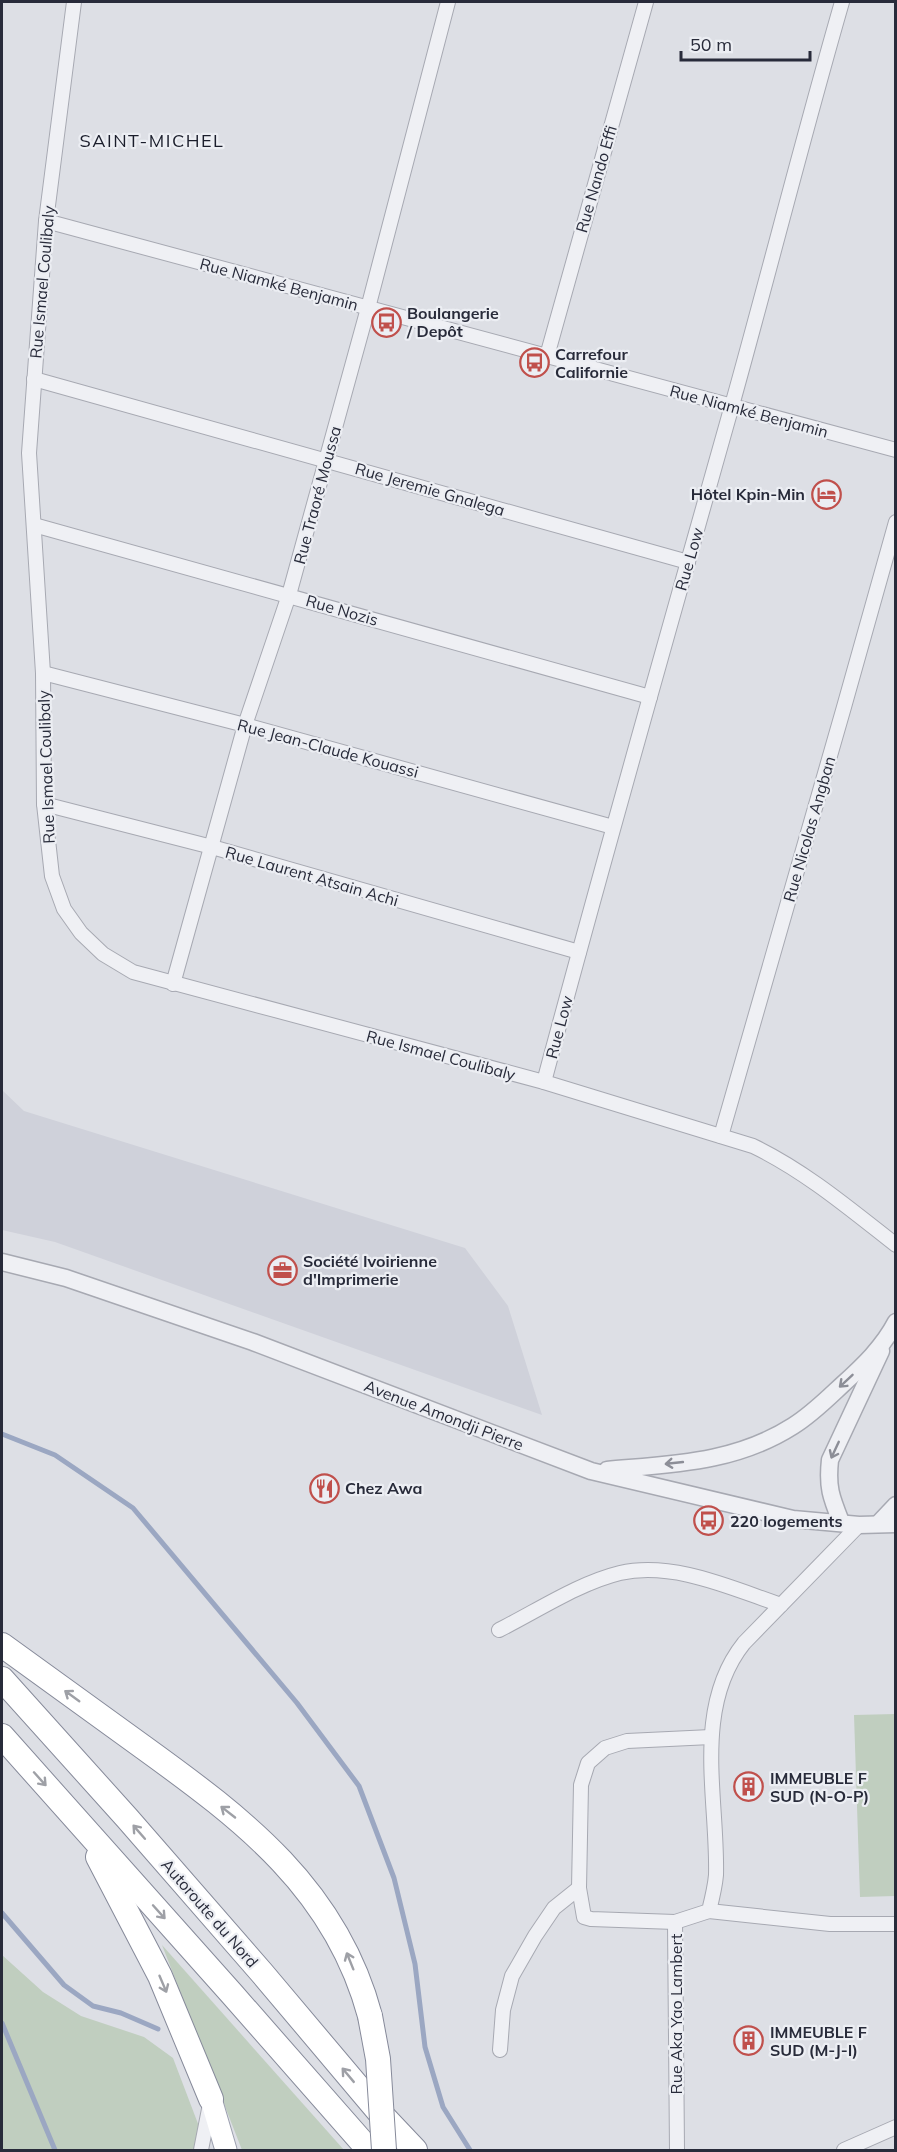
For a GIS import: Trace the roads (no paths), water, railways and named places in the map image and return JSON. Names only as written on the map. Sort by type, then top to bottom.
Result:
[{"type":"highway","points":[[2,1645],[184,1776],[244,1824],[279,1857],[307,1889],[347,1954],[370,2016],[378,2059],[384,2151]]},
{"type":"highway","name":"Autoroute du Nord","points":[[2,1679],[262,1972],[380,2113],[415,2151]]},
{"type":"highway","points":[[2,1736],[369,2151]]},
{"type":"highway","points":[[78,1821],[160,1976],[211,2099]]},
{"type":"main road","points":[[211,2099],[226,2151]]},
{"type":"street","name":"Rue Ismael Coulibaly","points":[[74,2],[46,221],[29,453],[43,673],[44,804],[52,876],[64,909],[81,933],[104,954],[133,972],[544,1082],[753,1146],[784,1161],[896,1245]]},
{"type":"street","name":"Rue Traoré Moussa","points":[[173,984],[245,725],[289,595],[327,460],[448,2]]},
{"type":"street","name":"Rue Nando Effi","points":[[547,356],[646,2]]},
{"type":"street","name":"Rue Low","points":[[544,1082],[842,2]]},
{"type":"street","name":"Rue Niamké Benjamin","points":[[46,221],[896,450]]},
{"type":"street","name":"Rue Jeremie Gnalega","points":[[34,379],[688,562]]},
{"type":"street","name":"Rue Nicolas Angban","points":[[720,1136],[896,522]]},
{"type":"street","name":"Rue Nozis","points":[[34,525],[650,697]]},
{"type":"street","name":"Rue Jean-Claude Kouassi","points":[[43,673],[245,725],[613,827]]},
{"type":"street","name":"Rue Laurent Atsain Achi","points":[[44,804],[212,847],[579,952]]},
{"type":"street","name":"Avenue Amondji Pierre","points":[[2,1262],[66,1278],[253,1342],[591,1471],[793,1519],[859,1525],[896,1524]]},
{"type":"street","points":[[841,1522],[831,1496],[828,1479],[830,1460],[896,1322]]},
{"type":"street","points":[[591,1471],[722,1457],[757,1446],[794,1426],[821,1404],[887,1340]]},
{"type":"street","points":[[878,1524],[896,1505]]},
{"type":"street","points":[[859,1525],[733,1656],[724,1677],[711,1737],[716,1877],[710,1911],[830,1924],[896,1923]]},
{"type":"street","points":[[499,1630],[595,1581],[621,1573],[638,1571],[674,1573],[703,1579],[781,1605]]},
{"type":"street","points":[[675,1922],[584,1917],[579,1888],[581,1785],[588,1763],[605,1748],[627,1741],[711,1737]]},
{"type":"street","points":[[500,2050],[502,2010],[512,1976],[554,1908],[579,1888]]},
{"type":"street","name":"Rue Aka Yao Lambert","points":[[677,2151],[675,1922],[710,1911]]},
{"type":"street","points":[[201,2151],[211,2099]]},
{"type":"street","points":[[844,2151],[896,2127]]},
{"type":"waterway","points":[[2,1434],[55,1455],[133,1508],[297,1703],[359,1786],[394,1878],[415,1964],[425,2047],[443,2107],[470,2150]]},
{"type":"waterway","points":[[2,1913],[64,1985],[93,2006],[121,2013],[158,2029]]},
{"type":"waterway","points":[[2,2023],[55,2150]]},
{"type":"place","name":"Boulangerie / Depôt","points":[[386,322]]},
{"type":"place","name":"Carrefour Californie","points":[[534,363]]},
{"type":"place","name":"Hôtel Kpin-Min","points":[[826,494]]},
{"type":"place","name":"Société Ivoirienne d'Imprimerie","points":[[282,1270]]},
{"type":"place","name":"Chez Awa","points":[[324,1488]]},
{"type":"place","name":"220 logements","points":[[709,1521]]},
{"type":"place","name":"IMMEUBLE F SUD (N-O-P)","points":[[749,1787]]},
{"type":"place","name":"IMMEUBLE F SUD (M-J-I)","points":[[749,2041]]},
{"type":"district","name":"SAINT-MICHEL","points":[[152,141]]}]
